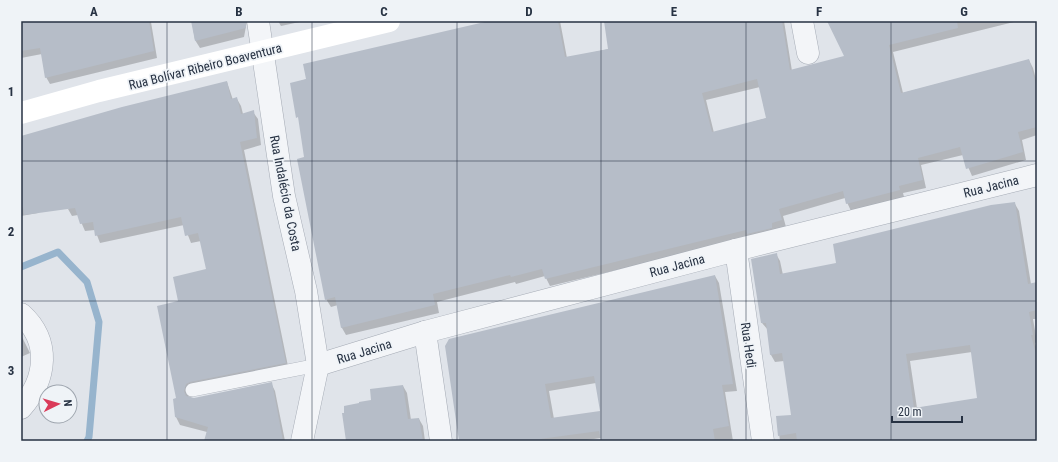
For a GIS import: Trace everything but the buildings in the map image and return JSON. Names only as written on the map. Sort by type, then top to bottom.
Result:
[{"type":"main road","name":"Rua Bolívar Ribeiro Boaventura","points":[[21,113],[99,91],[389,21]]},
{"type":"street","name":"Rua Indalécio da Costa","points":[[258,21],[261,52],[284,196],[306,290],[318,365]]},
{"type":"street","points":[[802,21],[808,53]]},
{"type":"street","name":"Rua Jacina","points":[[318,365],[425,332],[736,250],[1037,175]]},
{"type":"street","name":"Rua Hedi","points":[[736,250],[763,441]]},
{"type":"street","points":[[21,314],[37,332],[42,362],[38,383],[32,396],[21,408]]},
{"type":"street","points":[[425,332],[441,441]]},
{"type":"street","points":[[302,441],[318,365]]},
{"type":"lane","points":[[192,390],[318,365]]},
{"type":"waterway","points":[[21,267],[58,252],[87,282],[99,322],[89,437],[87,441]]}]
